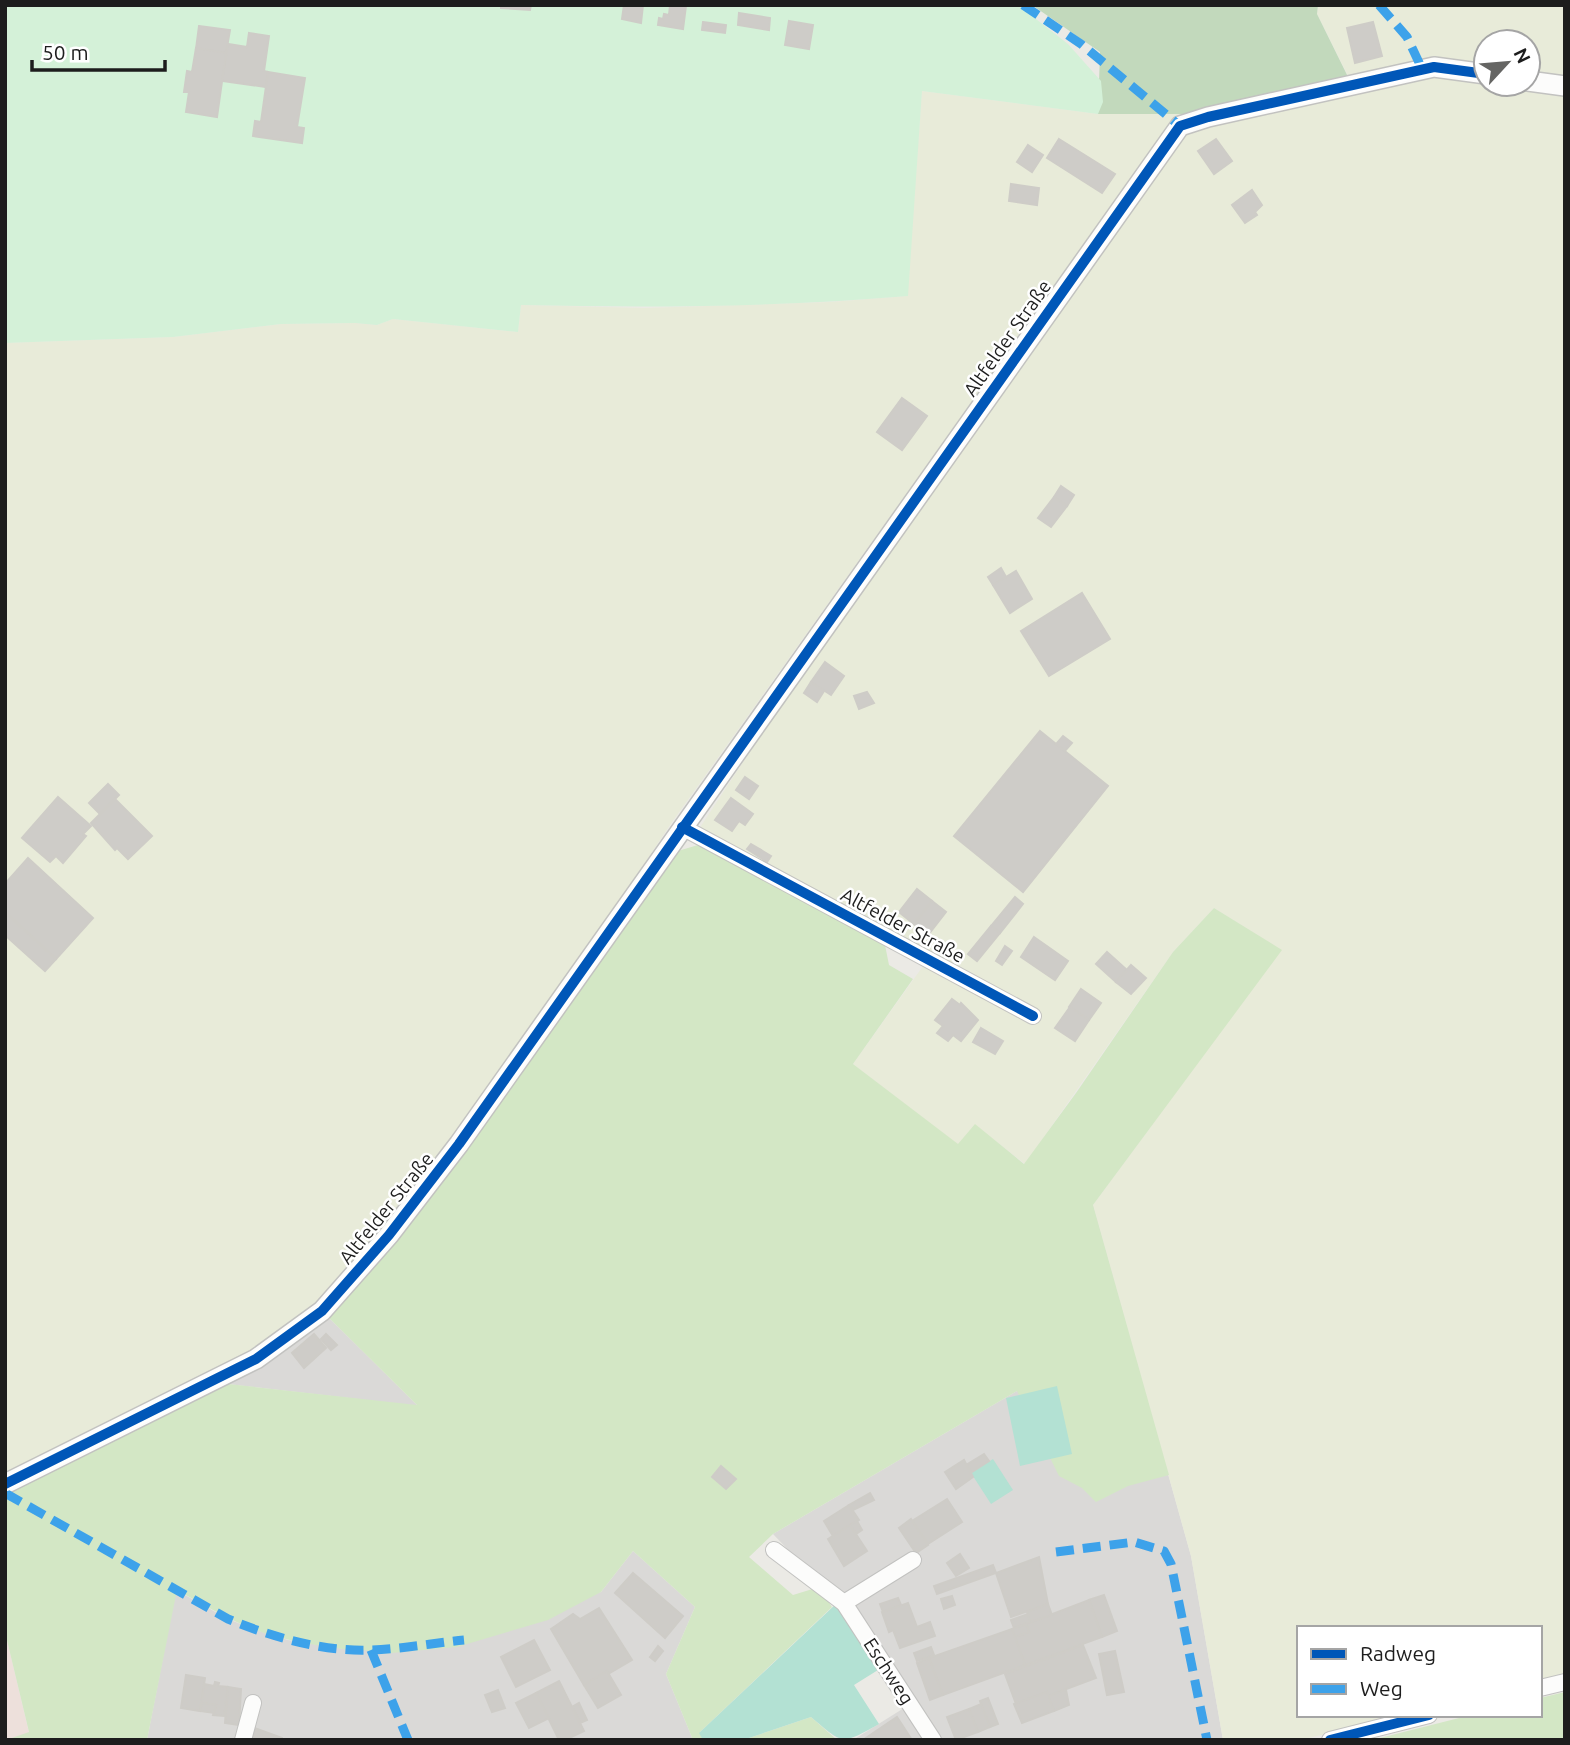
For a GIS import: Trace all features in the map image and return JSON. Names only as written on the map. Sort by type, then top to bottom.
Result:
[{"type":"street","name":"Altfelder Straße","points":[[5,1484],[256,1359],[322,1311],[389,1235],[459,1144],[1180,126],[1434,67],[1472,72]]},
{"type":"street","points":[[1542,83],[1565,86]]},
{"type":"street","name":"Altfelder Straße","points":[[682,827],[1033,1016]]},
{"type":"street","name":"Eschweg","points":[[774,1550],[844,1602],[933,1740]]},
{"type":"street","points":[[844,1602],[913,1560]]},
{"type":"street","points":[[1542,1688],[1565,1682]]},
{"type":"street","points":[[243,1740],[253,1703]]},
{"type":"street","points":[[1330,1740],[1421,1717]]},
{"type":"shaded area","points":[[1093,1206],[1191,1556],[1223,1740],[853,1740],[904,1708],[840,1604],[773,1534],[1017,1391]]},
{"type":"shaded area","points":[[322,1311],[418,1406],[210,1382]]},
{"type":"shaded area","points":[[633,1551],[695,1607],[666,1674],[693,1740],[147,1740],[176,1590],[228,1619],[256,1630],[288,1640],[345,1649],[371,1650],[380,1654],[601,1592]]},
{"type":"shaded area","points":[[5,1632],[29,1733],[6,1740],[5,1740]]},
{"type":"green space","points":[[5,5],[1018,5],[1068,44],[1101,81],[1103,102],[1098,114],[922,91],[908,296],[714,306],[521,305],[518,332],[393,319],[377,325],[281,324],[173,337],[5,343]]},
{"type":"green space","points":[[1032,5],[1318,5],[1317,14],[1352,85],[1206,114],[1098,114],[1100,52]]},
{"type":"green space","points":[[1318,5],[1565,5],[1565,1678],[1542,1684],[1542,1626],[1297,1626],[1297,1717],[1398,1717],[1300,1740],[1223,1740],[1191,1556],[1093,1205],[1281,950],[1214,908],[1173,952],[1025,1164],[975,1125],[958,1145],[853,1064],[931,955],[699,829],[926,484],[1143,178],[1048,295],[670,825],[474,1122],[389,1235],[256,1359],[5,1484],[5,343],[173,337],[281,324],[377,325],[393,319],[518,332],[521,305],[644,308],[830,302],[907,296],[922,91],[1098,114],[1352,84],[1317,14]]},
{"type":"green space","points":[[698,845],[885,945],[889,965],[913,979],[853,1064],[958,1144],[975,1124],[1024,1164],[1173,952],[1214,908],[1282,950],[1093,1205],[1169,1475],[1128,1486],[1096,1502],[1082,1488],[1059,1476],[1017,1391],[773,1534],[749,1557],[793,1595],[819,1587],[832,1607],[700,1732],[703,1740],[693,1740],[666,1674],[695,1607],[633,1551],[601,1592],[548,1620],[457,1647],[380,1654],[309,1644],[260,1632],[177,1590],[147,1740],[6,1740],[29,1732],[5,1632],[5,1484],[210,1382],[417,1405],[322,1311],[678,851]]},
{"type":"green space","points":[[1057,1386],[1072,1454],[1020,1466],[1006,1398]]},
{"type":"green space","points":[[993,1459],[1013,1490],[991,1504],[971,1473]]},
{"type":"green space","points":[[838,1602],[878,1670],[854,1685],[879,1724],[857,1736],[843,1739],[830,1733],[811,1717],[743,1740],[703,1740],[699,1733]]},
{"type":"green space","points":[[1565,1692],[1565,1740],[1372,1740],[1463,1717],[1542,1717],[1542,1698]]},
{"type":"green space","points":[[811,1717],[837,1740],[743,1740]]},
{"type":"building","points":[[501,5],[531,5],[530,10],[501,8]]},
{"type":"building","points":[[624,5],[643,5],[641,23],[622,19]]},
{"type":"building","points":[[670,5],[686,6],[683,29],[658,25],[659,18],[663,19],[664,14],[669,15]]},
{"type":"building","points":[[739,13],[770,18],[769,30],[738,25]]},
{"type":"building","points":[[789,21],[813,25],[809,49],[785,45]]},
{"type":"building","points":[[703,22],[726,25],[725,33],[702,30]]},
{"type":"building","points":[[1373,22],[1382,56],[1355,63],[1347,28]]},
{"type":"building","points":[[199,26],[230,30],[226,53],[196,49]]},
{"type":"building","points":[[249,33],[269,36],[264,71],[268,72],[266,87],[222,81],[228,44],[247,47]]},
{"type":"building","points":[[196,48],[226,53],[217,117],[186,112],[189,92],[184,92],[187,71],[192,72]]},
{"type":"building","points":[[268,72],[305,78],[297,127],[304,128],[302,143],[253,136],[255,121],[261,122]]},
{"type":"building","points":[[1059,139],[1115,174],[1102,193],[1047,158]]},
{"type":"building","points":[[1216,139],[1232,161],[1214,174],[1198,151]]},
{"type":"building","points":[[1028,145],[1043,155],[1032,172],[1017,162]]},
{"type":"building","points":[[1011,184],[1039,188],[1037,205],[1009,201]]},
{"type":"building","points":[[1252,190],[1262,205],[1255,212],[1257,215],[1245,223],[1232,205]]},
{"type":"building","points":[[902,398],[927,416],[902,450],[877,432]]},
{"type":"building","points":[[1061,486],[1074,495],[1067,506],[1054,497]]},
{"type":"building","points":[[1054,497],[1067,506],[1051,527],[1038,518]]},
{"type":"building","points":[[1001,568],[1006,577],[993,585],[988,577]]},
{"type":"building","points":[[1016,571],[1032,599],[1010,613],[993,585]]},
{"type":"building","points":[[1082,593],[1110,639],[1049,676],[1021,631]]},
{"type":"building","points":[[825,662],[844,676],[831,695],[811,682]]},
{"type":"building","points":[[811,682],[824,691],[817,702],[804,693]]},
{"type":"building","points":[[867,692],[874,703],[859,709],[854,696]]},
{"type":"building","points":[[1040,731],[1108,786],[1023,892],[954,836]]},
{"type":"building","points":[[1063,736],[1072,743],[1065,751],[1056,744]]},
{"type":"building","points":[[745,777],[758,786],[749,799],[736,790]]},
{"type":"building","points":[[108,784],[119,795],[100,814],[89,803]]},
{"type":"building","points":[[58,797],[91,826],[63,863],[56,856],[50,862],[22,838]]},
{"type":"building","points":[[731,798],[753,814],[745,825],[739,821],[732,831],[715,820]]},
{"type":"building","points":[[115,799],[152,836],[128,859],[117,848],[115,850],[91,823]]},
{"type":"building","points":[[751,844],[761,850],[758,856],[747,849]]},
{"type":"building","points":[[761,850],[771,856],[767,862],[758,856]]},
{"type":"building","points":[[28,858],[93,918],[56,959],[5,912],[5,884]]},
{"type":"building","points":[[917,889],[932,901],[914,924],[899,912]]},
{"type":"building","points":[[1015,897],[1023,904],[1000,933],[991,926]]},
{"type":"building","points":[[932,901],[946,912],[928,935],[914,924]]},
{"type":"building","points":[[5,912],[56,959],[45,971],[5,935]]},
{"type":"building","points":[[991,926],[1000,933],[977,961],[968,954]]},
{"type":"building","points":[[1034,937],[1068,961],[1055,980],[1021,957]]},
{"type":"building","points":[[1005,946],[1012,951],[1002,965],[996,961]]},
{"type":"building","points":[[1107,952],[1127,970],[1116,982],[1096,964]]},
{"type":"building","points":[[1131,965],[1146,978],[1131,994],[1116,982]]},
{"type":"building","points":[[1081,989],[1101,1003],[1089,1020],[1069,1007]]},
{"type":"building","points":[[952,999],[960,1005],[961,1003],[978,1020],[961,1041],[953,1035],[948,1041],[937,1033],[943,1026],[935,1020]]},
{"type":"building","points":[[1070,1007],[1089,1020],[1075,1041],[1055,1028]]},
{"type":"building","points":[[981,1028],[1003,1041],[995,1054],[973,1042]]},
{"type":"building","points":[[314,1334],[326,1348],[304,1368],[292,1353]]},
{"type":"building","points":[[326,1334],[337,1345],[331,1350],[321,1339]]},
{"type":"building","points":[[984,1454],[989,1461],[972,1472],[966,1465]]},
{"type":"building","points":[[964,1460],[973,1477],[956,1489],[945,1472]]},
{"type":"building","points":[[721,1466],[736,1479],[726,1489],[712,1477]]},
{"type":"building","points":[[870,1493],[874,1500],[853,1510],[849,1505]]},
{"type":"building","points":[[947,1499],[962,1522],[928,1544],[912,1521]]},
{"type":"building","points":[[849,1505],[859,1520],[833,1536],[824,1521]]},
{"type":"building","points":[[911,1519],[928,1545],[916,1553],[899,1528]]},
{"type":"building","points":[[857,1521],[862,1530],[856,1534],[850,1525]]},
{"type":"building","points":[[850,1525],[867,1551],[844,1566],[828,1539]]},
{"type":"building","points":[[960,1554],[969,1568],[956,1576],[947,1563]]},
{"type":"building","points":[[1039,1557],[1048,1604],[1011,1617],[996,1573]]},
{"type":"building","points":[[993,1565],[996,1573],[937,1594],[934,1586]]},
{"type":"building","points":[[633,1573],[683,1616],[665,1638],[615,1593]]},
{"type":"building","points":[[1104,1595],[1117,1631],[1102,1637],[1089,1600]]},
{"type":"building","points":[[952,1596],[955,1605],[944,1609],[941,1599]]},
{"type":"building","points":[[898,1598],[901,1605],[883,1612],[880,1604]]},
{"type":"building","points":[[1089,1600],[1102,1637],[1025,1665],[1015,1637],[1029,1632],[1026,1624]]},
{"type":"building","points":[[908,1603],[917,1627],[930,1622],[935,1636],[900,1648],[893,1630],[889,1632],[882,1612]]},
{"type":"building","points":[[1048,1604],[1052,1615],[1030,1622],[1027,1612]]},
{"type":"building","points":[[599,1608],[632,1660],[584,1685],[551,1629],[573,1614],[580,1619]]},
{"type":"building","points":[[1028,1614],[1030,1622],[1014,1628],[1011,1620]]},
{"type":"building","points":[[1026,1624],[1029,1632],[1015,1637],[1012,1629]]},
{"type":"building","points":[[1012,1629],[1025,1665],[943,1695],[929,1658]]},
{"type":"building","points":[[534,1640],[550,1670],[516,1687],[501,1657]]},
{"type":"building","points":[[1083,1645],[1096,1678],[1048,1696],[1047,1692],[1016,1704],[1005,1674]]},
{"type":"building","points":[[658,1646],[663,1651],[655,1661],[650,1657]]},
{"type":"building","points":[[931,1647],[934,1655],[917,1661],[914,1653]]},
{"type":"building","points":[[1115,1651],[1124,1692],[1107,1695],[1099,1654]]},
{"type":"building","points":[[929,1658],[943,1695],[930,1700],[917,1663]]},
{"type":"building","points":[[607,1671],[621,1695],[598,1708],[584,1685]]},
{"type":"building","points":[[186,1675],[205,1678],[200,1711],[181,1708]]},
{"type":"building","points":[[559,1681],[584,1731],[565,1740],[559,1740],[536,1693]]},
{"type":"building","points":[[215,1682],[219,1683],[218,1686],[228,1687],[224,1716],[213,1715],[216,1705],[202,1703],[204,1684],[214,1686]]},
{"type":"building","points":[[228,1687],[241,1689],[239,1725],[225,1723]]},
{"type":"building","points":[[498,1690],[505,1708],[492,1712],[485,1695]]},
{"type":"building","points":[[1066,1690],[1069,1705],[1054,1711],[1048,1696]]},
{"type":"building","points":[[1047,1692],[1054,1711],[1022,1723],[1014,1704]]},
{"type":"building","points":[[536,1693],[549,1718],[529,1728],[516,1703]]},
{"type":"building","points":[[988,1698],[998,1724],[990,1727],[980,1701]]},
{"type":"building","points":[[202,1703],[216,1705],[214,1713],[200,1711]]},
{"type":"building","points":[[579,1703],[587,1720],[580,1723],[572,1707]]},
{"type":"building","points":[[981,1704],[990,1727],[978,1732],[969,1709]]},
{"type":"building","points":[[969,1709],[978,1732],[956,1740],[947,1717]]},
{"type":"building","points":[[897,1717],[912,1740],[863,1740]]},
{"type":"building","points":[[252,1727],[282,1738],[282,1740],[248,1740]]},
{"type":"marked path","points":[[1023,5],[1081,44],[1180,126]]},
{"type":"marked path","points":[[1379,5],[1407,37],[1422,69]]},
{"type":"marked path","points":[[5,1493],[228,1619],[262,1632],[316,1646],[353,1650],[464,1640]]},
{"type":"marked path","points":[[1056,1552],[1134,1542],[1164,1551],[1171,1564],[1207,1740]]},
{"type":"marked path","points":[[371,1650],[408,1740]]},
{"type":"cycle path","points":[[5,1484],[256,1359],[322,1311],[389,1235],[459,1144],[1180,126],[1208,117],[1434,67],[1472,72]]},
{"type":"cycle path","points":[[682,827],[1033,1016]]},
{"type":"cycle path","points":[[1330,1740],[1421,1717]]}]
